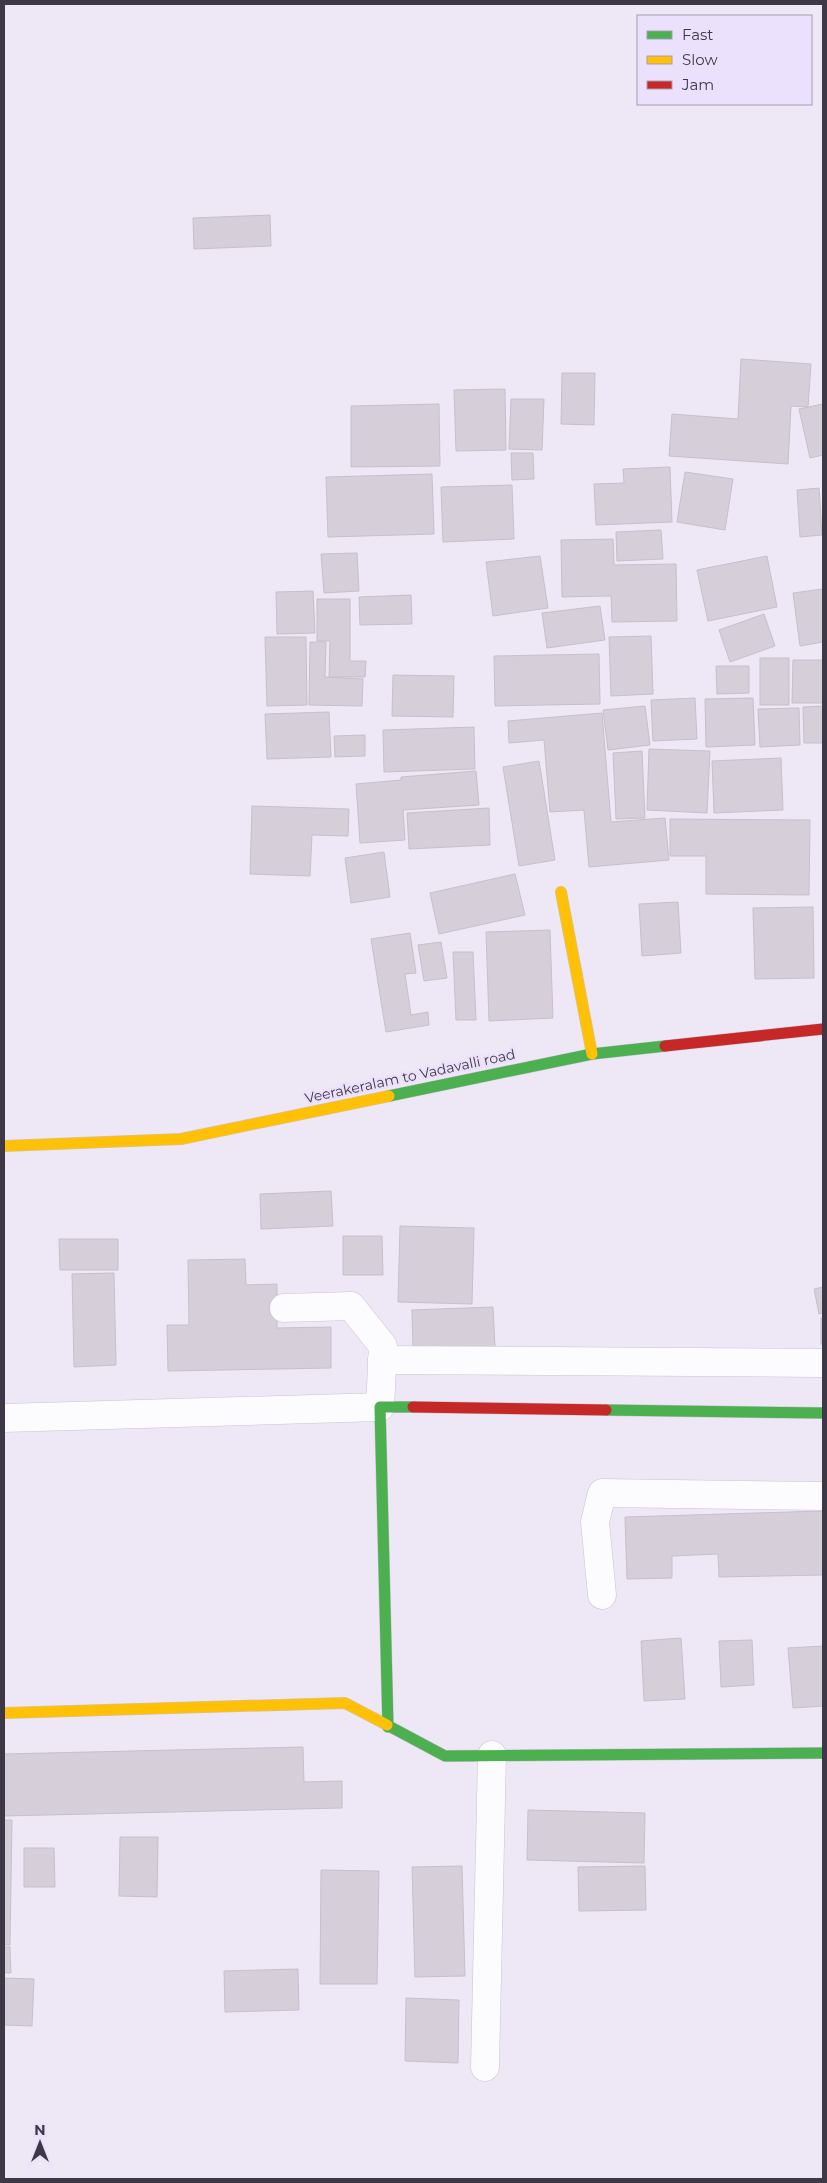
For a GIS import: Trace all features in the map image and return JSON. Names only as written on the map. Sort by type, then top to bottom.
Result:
[{"type":"street","points":[[561,892],[592,1054]]},
{"type":"street","name":"Veerakeralam to Vadavalli road","points":[[4,1146],[181,1139],[592,1054],[823,1030]]},
{"type":"street","points":[[284,1308],[351,1306],[383,1346],[380,1407],[388,1727]]},
{"type":"street","points":[[382,1360],[823,1363]]},
{"type":"street","points":[[4,1418],[380,1407],[823,1412]]},
{"type":"street","points":[[602,1595],[595,1522],[602,1493],[823,1496]]},
{"type":"street","points":[[4,1713],[345,1703],[445,1756],[823,1753]]},
{"type":"street","points":[[485,2067],[492,1755]]},
{"type":"building","points":[[270,215],[271,246],[194,249],[193,218]]},
{"type":"building","points":[[741,359],[811,364],[808,407],[791,406],[788,464],[669,456],[672,414],[738,419]]},
{"type":"building","points":[[562,373],[595,373],[594,425],[561,424]]},
{"type":"building","points":[[505,389],[506,450],[456,451],[454,390]]},
{"type":"building","points":[[511,399],[544,399],[542,450],[509,449]]},
{"type":"building","points":[[439,404],[440,466],[351,467],[351,406]]},
{"type":"building","points":[[823,404],[823,455],[810,458],[799,409]]},
{"type":"building","points":[[511,453],[533,453],[534,479],[512,480]]},
{"type":"building","points":[[670,467],[672,522],[596,525],[594,484],[624,483],[623,469]]},
{"type":"building","points":[[685,472],[733,479],[725,530],[677,522]]},
{"type":"building","points":[[432,474],[434,534],[328,537],[326,477]]},
{"type":"building","points":[[512,485],[514,539],[443,542],[441,487]]},
{"type":"building","points":[[819,488],[822,535],[800,537],[797,490]]},
{"type":"building","points":[[661,530],[663,559],[617,561],[616,532]]},
{"type":"building","points":[[613,539],[614,565],[676,564],[677,621],[612,622],[611,596],[562,597],[561,540]]},
{"type":"building","points":[[357,553],[359,591],[324,593],[321,554]]},
{"type":"building","points":[[540,556],[548,608],[493,616],[486,562]]},
{"type":"building","points":[[767,556],[777,607],[708,621],[697,570]]},
{"type":"building","points":[[823,589],[823,642],[800,646],[793,593]]},
{"type":"building","points":[[313,591],[315,633],[277,634],[276,592]]},
{"type":"building","points":[[411,595],[412,624],[360,625],[359,597]]},
{"type":"building","points":[[317,599],[350,599],[350,661],[366,661],[365,677],[329,677],[330,641],[317,641]]},
{"type":"building","points":[[600,606],[605,640],[547,648],[542,613]]},
{"type":"building","points":[[764,614],[775,646],[730,662],[719,630]]},
{"type":"building","points":[[651,636],[653,694],[611,696],[609,637]]},
{"type":"building","points":[[265,637],[306,637],[307,705],[267,706]]},
{"type":"building","points":[[310,642],[326,642],[325,677],[363,679],[362,706],[309,705]]},
{"type":"building","points":[[599,654],[600,704],[495,706],[494,656]]},
{"type":"building","points":[[760,658],[789,658],[789,705],[760,705]]},
{"type":"building","points":[[793,660],[823,660],[823,703],[792,703]]},
{"type":"building","points":[[716,666],[749,666],[749,693],[717,694]]},
{"type":"building","points":[[393,675],[454,676],[453,717],[392,716]]},
{"type":"building","points":[[695,698],[697,739],[653,741],[651,700]]},
{"type":"building","points":[[753,698],[755,745],[706,747],[705,699]]},
{"type":"building","points":[[645,706],[650,745],[608,750],[603,710]]},
{"type":"building","points":[[823,706],[823,743],[804,743],[803,707]]},
{"type":"building","points":[[799,708],[800,745],[760,747],[758,709]]},
{"type":"building","points":[[329,712],[331,757],[267,759],[265,714]]},
{"type":"building","points":[[602,713],[611,822],[665,818],[669,860],[589,867],[584,810],[550,812],[544,740],[509,743],[508,721]]},
{"type":"building","points":[[474,727],[475,769],[384,772],[383,730]]},
{"type":"building","points":[[365,735],[365,756],[335,757],[334,736]]},
{"type":"building","points":[[649,749],[710,751],[707,813],[647,810]]},
{"type":"building","points":[[642,751],[645,818],[616,819],[613,753]]},
{"type":"building","points":[[781,758],[783,810],[714,813],[712,761]]},
{"type":"building","points":[[539,761],[555,860],[519,866],[503,767]]},
{"type":"building","points":[[476,771],[479,805],[403,810],[405,840],[360,843],[356,784],[401,780],[401,777]]},
{"type":"building","points":[[252,806],[349,809],[348,836],[312,835],[310,876],[250,874]]},
{"type":"building","points":[[489,808],[490,845],[409,849],[407,813]]},
{"type":"building","points":[[670,819],[810,820],[809,895],[706,894],[706,856],[670,856]]},
{"type":"building","points":[[384,852],[390,897],[351,903],[345,858]]},
{"type":"building","points":[[515,874],[525,915],[439,934],[430,893]]},
{"type":"building","points":[[678,902],[681,953],[642,956],[639,904]]},
{"type":"building","points":[[813,907],[814,978],[755,979],[753,908]]},
{"type":"building","points":[[550,930],[553,1018],[489,1021],[486,932]]},
{"type":"building","points":[[410,933],[416,973],[405,974],[411,1015],[428,1012],[429,1025],[386,1032],[371,939]]},
{"type":"building","points":[[441,942],[447,978],[424,981],[418,945]]},
{"type":"building","points":[[453,952],[473,952],[476,1020],[456,1020]]},
{"type":"building","points":[[331,1191],[333,1226],[261,1229],[260,1194]]},
{"type":"building","points":[[400,1226],[474,1228],[472,1304],[398,1302]]},
{"type":"building","points":[[343,1236],[382,1236],[383,1275],[343,1275]]},
{"type":"building","points":[[59,1239],[118,1239],[118,1270],[60,1270]]},
{"type":"building","points":[[245,1259],[246,1285],[277,1284],[277,1328],[331,1327],[331,1368],[168,1371],[167,1325],[189,1325],[188,1260]]},
{"type":"building","points":[[114,1273],[116,1365],[74,1367],[72,1274]]},
{"type":"building","points":[[823,1287],[823,1313],[819,1314],[814,1289]]},
{"type":"building","points":[[493,1307],[495,1347],[413,1350],[412,1310]]},
{"type":"building","points":[[821,1318],[823,1318],[823,1344],[821,1344]]},
{"type":"building","points":[[823,1511],[823,1575],[719,1577],[718,1554],[672,1556],[672,1578],[627,1579],[625,1517]]},
{"type":"building","points":[[681,1638],[685,1699],[644,1701],[641,1641]]},
{"type":"building","points":[[752,1640],[754,1685],[721,1687],[719,1641]]},
{"type":"building","points":[[823,1646],[823,1706],[793,1708],[788,1648]]},
{"type":"building","points":[[303,1747],[304,1782],[342,1781],[342,1808],[4,1816],[4,1754]]},
{"type":"building","points":[[528,1810],[645,1813],[644,1863],[527,1860]]},
{"type":"building","points":[[4,1820],[12,1820],[10,1945],[4,1945]]},
{"type":"building","points":[[120,1837],[158,1837],[157,1897],[119,1896]]},
{"type":"building","points":[[24,1848],[54,1848],[55,1887],[24,1887]]},
{"type":"building","points":[[462,1866],[465,1976],[415,1977],[412,1867]]},
{"type":"building","points":[[645,1866],[646,1910],[579,1911],[578,1867]]},
{"type":"building","points":[[321,1870],[379,1871],[377,1984],[320,1984]]},
{"type":"building","points":[[4,1947],[10,1947],[11,1973],[4,1973]]},
{"type":"building","points":[[298,1969],[299,2010],[225,2012],[224,1971]]},
{"type":"building","points":[[4,1978],[34,1979],[32,2026],[4,2025]]},
{"type":"building","points":[[406,1998],[459,2000],[458,2063],[405,2061]]},
{"type":"traffic: fast","points":[[389,1096],[592,1054],[665,1046]]},
{"type":"traffic: fast","points":[[388,1727],[380,1407],[413,1407]]},
{"type":"traffic: fast","points":[[606,1410],[823,1413]]},
{"type":"traffic: fast","points":[[387,1725],[445,1756],[823,1753]]},
{"type":"traffic: slow","points":[[561,892],[592,1054]]},
{"type":"traffic: slow","points":[[4,1146],[181,1139],[389,1096]]},
{"type":"traffic: slow","points":[[4,1713],[345,1703],[387,1725]]},
{"type":"traffic: jam","points":[[665,1046],[823,1029]]},
{"type":"traffic: jam","points":[[413,1407],[606,1410]]}]
